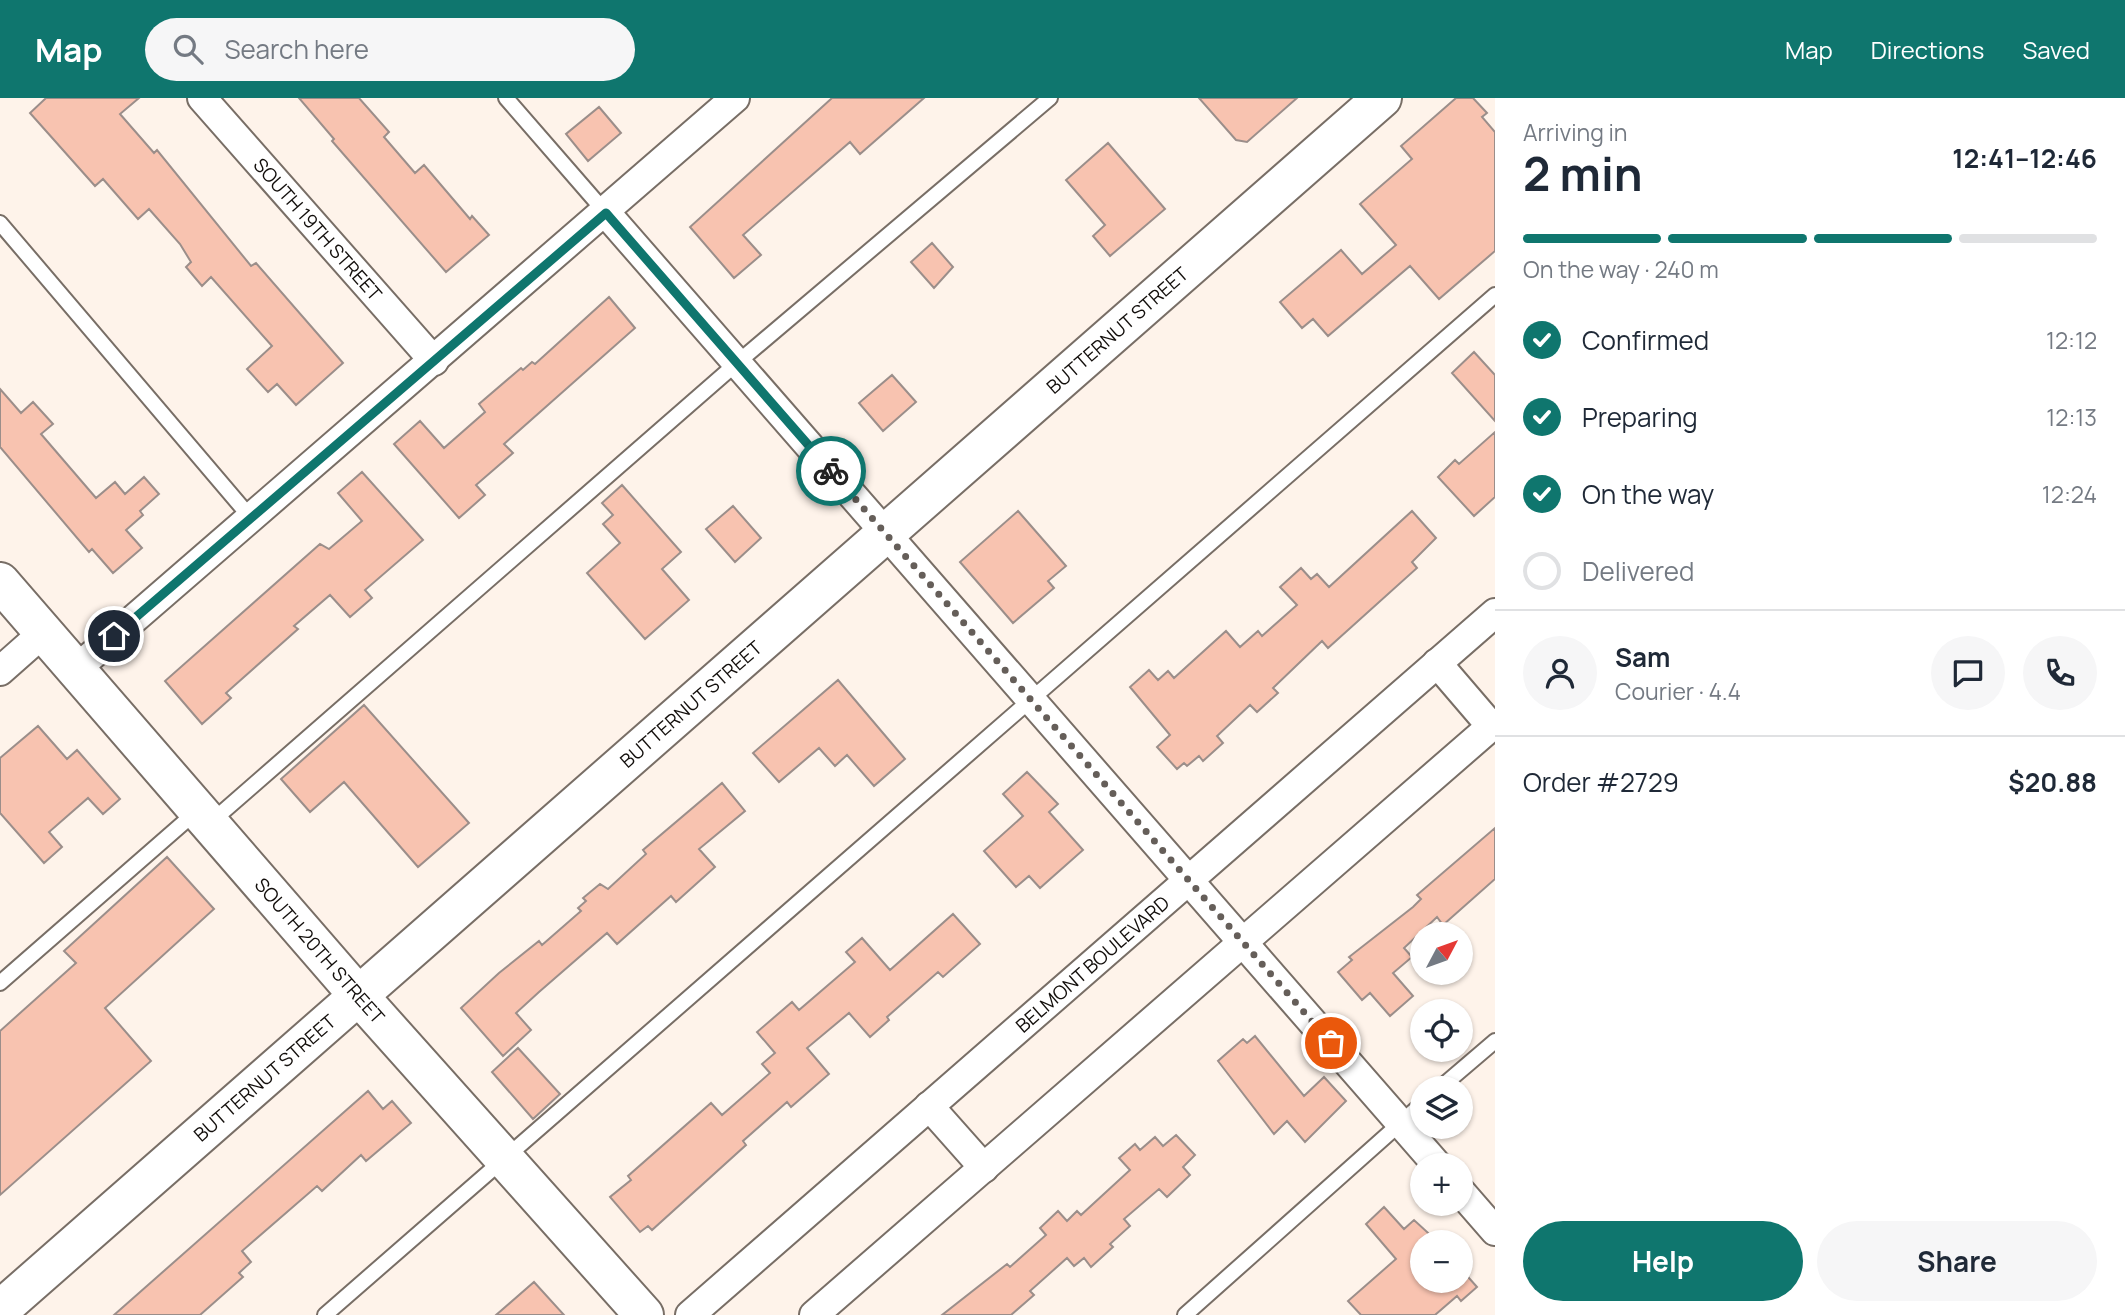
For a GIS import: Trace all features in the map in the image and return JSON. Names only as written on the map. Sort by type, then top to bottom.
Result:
[{"type":"street","name":"SOUTH 19TH STREET","points":[[202,98],[434,360]]},
{"type":"street","points":[[75,670],[606,213],[735,98]]},
{"type":"street","name":"BUTTERNUT STREET","points":[[0,1310],[887,535],[1382,98]]},
{"type":"street","points":[[606,213],[1427,1153]]},
{"type":"street","name":"SOUTH 20TH STREET","points":[[0,582],[358,995],[644,1315]]},
{"type":"street","name":"BELMONT BOULEVARD","points":[[690,1315],[1495,612]]},
{"type":"street","points":[[0,671],[43,633]]},
{"type":"street","points":[[814,1315],[1493,725],[1437,663]]},
{"type":"street","points":[[929,1105],[984,1168]]},
{"type":"street","points":[[1473,1206],[1495,1231]]},
{"type":"lane","points":[[506,98],[606,213]]},
{"type":"lane","points":[[0,983],[203,817],[1049,98]]},
{"type":"lane","points":[[0,223],[251,518]]},
{"type":"lane","points":[[326,1315],[1495,295]]},
{"type":"lane","points":[[1454,1076],[1495,1041]]},
{"type":"lane","points":[[1185,1315],[1410,1114]]},
{"type":"building","points":[[46,98],[139,98],[120,114],[154,153],[157,150],[251,266],[256,263],[343,363],[296,405],[277,384],[268,392],[247,369],[272,346],[211,277],[202,286],[186,267],[191,262],[180,244],[149,209],[138,219],[103,179],[95,186],[30,113]]},
{"type":"building","points":[[299,98],[359,98],[389,132],[384,137],[415,173],[424,165],[470,219],[472,216],[489,235],[446,272],[332,141],[334,139]]},
{"type":"building","points":[[832,98],[924,98],[860,154],[850,142],[743,235],[761,255],[734,278],[690,227]]},
{"type":"building","points":[[1199,98],[1297,98],[1247,142],[1236,140]]},
{"type":"building","points":[[1456,98],[1473,98],[1487,113],[1482,117],[1495,132],[1495,251],[1439,299],[1410,266],[1328,336],[1313,319],[1302,328],[1280,302],[1341,250],[1362,274],[1396,245],[1360,204],[1412,159],[1401,146]]},
{"type":"building","points":[[599,107],[621,133],[588,161],[566,134]]},
{"type":"building","points":[[1108,143],[1165,209],[1110,256],[1093,236],[1105,225],[1066,180]]},
{"type":"building","points":[[932,243],[953,267],[934,288],[911,262]]},
{"type":"building","points":[[609,297],[635,328],[504,444],[513,453],[476,485],[485,495],[459,518],[394,444],[420,421],[444,448],[485,412],[479,404],[521,368],[523,370],[532,362],[535,364]]},
{"type":"building","points":[[1474,352],[1495,375],[1495,421],[1452,373]]},
{"type":"building","points":[[892,375],[916,402],[883,431],[859,403]]},
{"type":"building","points":[[0,389],[21,413],[33,402],[53,424],[41,434],[96,498],[115,482],[125,494],[144,477],[159,494],[140,511],[143,515],[126,530],[142,548],[113,573],[92,549],[89,552],[0,447]]},
{"type":"building","points":[[1495,432],[1495,497],[1474,516],[1438,477],[1455,460],[1459,464]]},
{"type":"building","points":[[362,472],[423,540],[365,590],[372,598],[350,617],[330,595],[294,626],[298,629],[226,693],[231,698],[202,724],[165,681],[320,544],[329,549],[362,521],[338,493]]},
{"type":"building","points":[[622,485],[681,552],[662,569],[689,600],[645,639],[587,573],[620,543],[603,524],[613,515],[602,503]]},
{"type":"building","points":[[733,506],[761,538],[735,562],[706,529]]},
{"type":"building","points":[[1018,511],[1066,566],[1048,581],[1054,588],[1013,623],[960,562]]},
{"type":"building","points":[[1412,511],[1436,538],[1412,562],[1417,568],[1328,648],[1322,641],[1273,688],[1278,693],[1257,712],[1250,705],[1217,736],[1223,743],[1203,761],[1199,756],[1187,766],[1184,763],[1177,769],[1157,747],[1170,735],[1130,687],[1149,670],[1158,680],[1168,671],[1174,678],[1226,631],[1240,647],[1258,631],[1262,636],[1297,605],[1280,587],[1301,568],[1311,579],[1317,574],[1329,587]]},
{"type":"building","points":[[838,680],[905,759],[874,786],[847,755],[835,766],[819,748],[779,782],[753,753]]},
{"type":"building","points":[[364,705],[469,823],[418,867],[344,782],[310,812],[281,779]]},
{"type":"building","points":[[38,726],[67,759],[77,750],[120,799],[103,814],[88,798],[49,832],[62,847],[44,863],[0,813],[0,758]]},
{"type":"building","points":[[1027,772],[1058,804],[1049,812],[1083,850],[1040,888],[1029,876],[1016,887],[984,851],[1023,816],[1003,794]]},
{"type":"building","points":[[722,783],[745,811],[699,849],[715,867],[676,902],[671,896],[617,944],[607,933],[539,992],[516,1013],[531,1030],[503,1056],[461,1008],[499,973],[539,941],[542,945],[581,911],[578,908],[586,901],[583,898],[600,884],[608,889],[646,854],[643,850]]},
{"type":"building","points":[[1495,828],[1495,879],[1446,922],[1441,922],[1437,917],[1432,922],[1410,922],[1410,942],[1404,948],[1410,959],[1393,973],[1413,996],[1390,1016],[1370,993],[1362,1000],[1338,972],[1352,960],[1349,957],[1413,907],[1421,899],[1417,895]]},
{"type":"building","points":[[167,857],[214,909],[105,1008],[151,1061],[0,1195],[0,1031],[76,963],[64,951]]},
{"type":"building","points":[[953,914],[980,944],[943,977],[938,972],[887,1017],[889,1020],[870,1037],[849,1013],[807,1048],[829,1074],[791,1107],[787,1102],[743,1141],[746,1145],[652,1230],[648,1226],[640,1232],[610,1197],[631,1180],[628,1176],[711,1103],[722,1115],[770,1073],[762,1064],[775,1053],[757,1032],[792,1002],[799,1010],[855,962],[846,952],[862,938],[890,970]]},
{"type":"building","points":[[1255,1036],[1304,1096],[1324,1077],[1346,1101],[1305,1142],[1287,1121],[1274,1134],[1218,1061],[1243,1039],[1247,1043]]},
{"type":"building","points":[[518,1048],[560,1094],[533,1119],[492,1072]]},
{"type":"building","points":[[368,1091],[383,1109],[392,1101],[411,1123],[366,1161],[361,1155],[322,1191],[317,1186],[242,1251],[251,1262],[239,1273],[243,1277],[200,1315],[114,1315]]},
{"type":"building","points":[[1176,1135],[1195,1155],[1183,1167],[1190,1175],[1167,1197],[1159,1189],[1124,1219],[1130,1226],[1110,1244],[1113,1247],[1091,1267],[1084,1258],[1074,1266],[1067,1258],[1030,1291],[1034,1295],[1011,1315],[942,1315],[1007,1264],[1010,1267],[1046,1235],[1040,1228],[1058,1211],[1067,1221],[1077,1211],[1081,1215],[1130,1170],[1119,1158],[1135,1144],[1140,1150],[1155,1137],[1163,1146]]},
{"type":"building","points":[[1384,1207],[1404,1229],[1414,1220],[1425,1230],[1410,1230],[1410,1293],[1470,1293],[1461,1301],[1457,1296],[1435,1315],[1361,1315],[1348,1301],[1396,1259],[1366,1224]]},
{"type":"building","points":[[534,1282],[564,1315],[496,1315]]},
{"type":"way so far","points":[[831,471],[1331,1043]]},
{"type":"route","points":[[114,636],[606,213],[831,471]]}]
